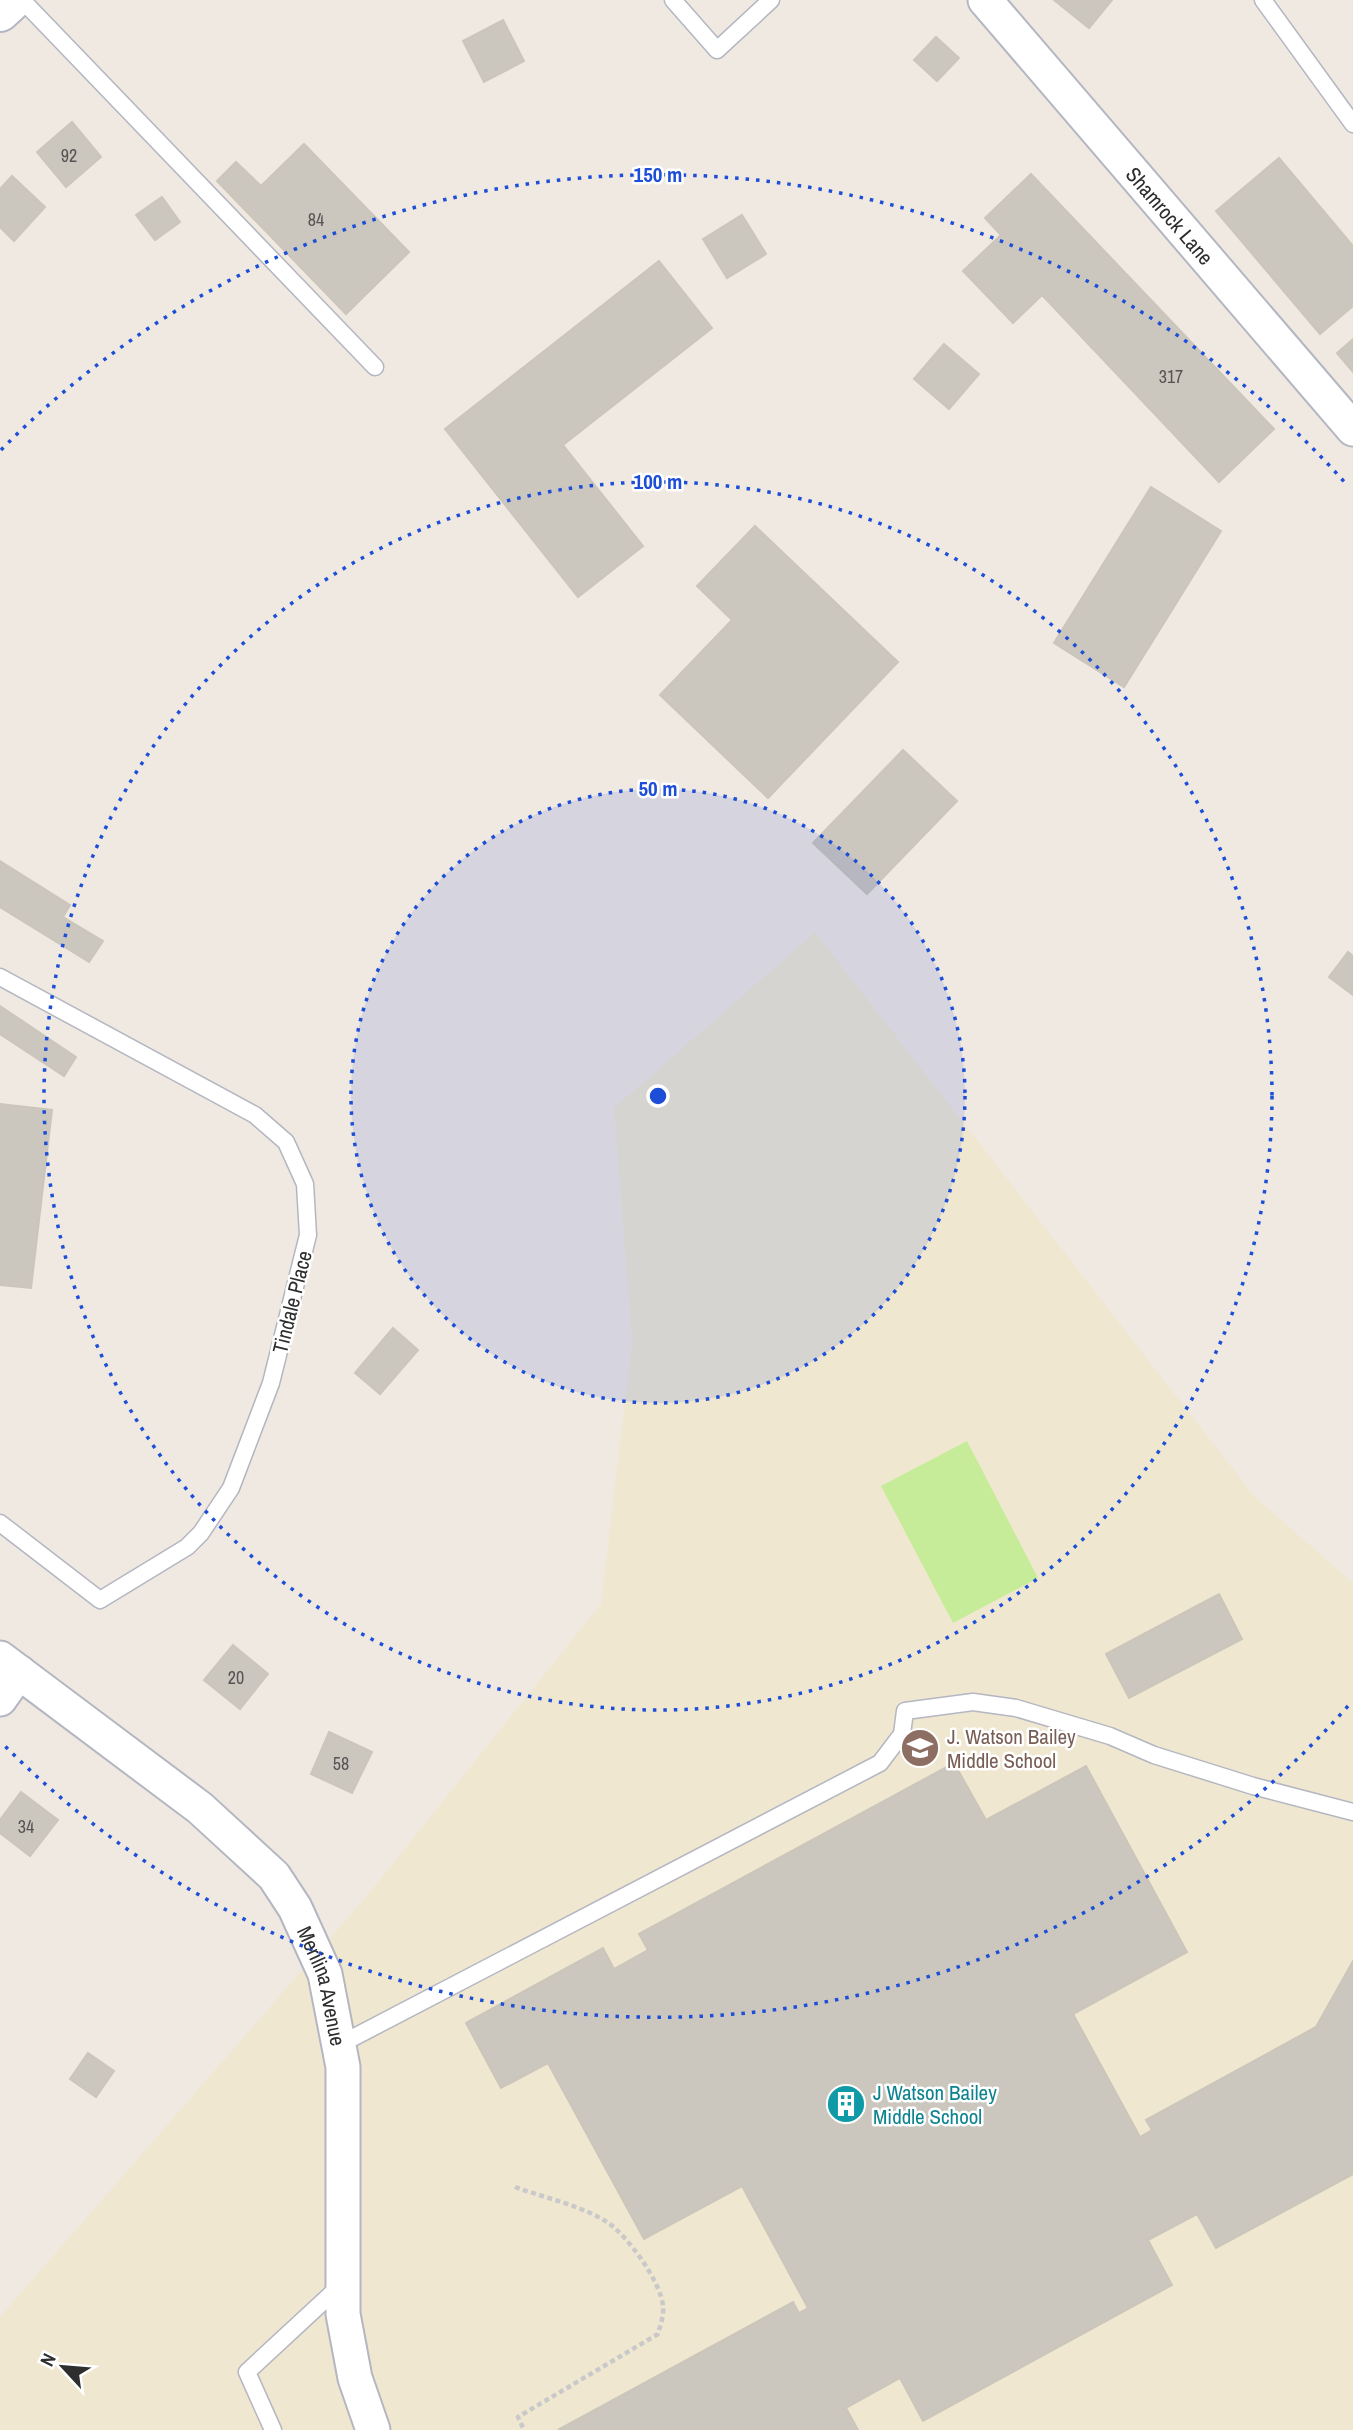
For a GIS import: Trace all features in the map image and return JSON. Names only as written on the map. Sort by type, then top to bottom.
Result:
[{"type":"street","points":[[0,12],[13,0]]},
{"type":"street","name":"Shamrock Lane","points":[[985,0],[1353,429]]},
{"type":"street","points":[[0,1699],[10,1665]]},
{"type":"street","name":"Merilina Avenue","points":[[10,1665],[200,1808],[275,1876],[295,1908],[325,1974],[343,2067],[343,2314],[355,2378],[373,2430]]},
{"type":"lane","points":[[22,0],[375,367]]},
{"type":"lane","points":[[673,0],[717,50],[771,0]]},
{"type":"lane","points":[[1263,0],[1353,124]]},
{"type":"lane","name":"Tindale Place","points":[[0,978],[256,1115],[286,1142],[305,1184],[309,1235],[271,1383],[231,1488],[201,1533],[187,1547],[100,1600],[0,1523]]},
{"type":"lane","points":[[339,2045],[880,1763],[902,1734],[905,1711],[972,1702],[1016,1708],[1110,1736],[1154,1755],[1353,1812]]},
{"type":"lane","points":[[273,2430],[247,2372],[343,2283]]},
{"type":"path","points":[[515,2187],[608,2223],[634,2249],[655,2283],[663,2307],[658,2334],[518,2417],[524,2430]]},
{"type":"shaded area","name":"J. Watson Bailey Middle School","points":[[815,932],[1254,1496],[1353,1583],[1353,2430],[0,2430],[0,2317],[371,1891],[601,1604],[632,1342],[614,1108]]},
{"type":"green space","points":[[967,1441],[1038,1578],[953,1623],[881,1486]]},
{"type":"building","points":[[1054,0],[1112,0],[1089,28]]},
{"type":"building","points":[[503,20],[524,61],[484,82],[463,41]]},
{"type":"building","points":[[936,37],[959,58],[937,81],[914,60]]},
{"type":"building","points":[[72,122],[101,157],[66,187],[37,152]]},
{"type":"building","points":[[304,144],[409,252],[346,314],[217,181],[236,162],[261,186]]},
{"type":"building","points":[[1279,158],[1353,246],[1353,306],[1320,334],[1216,211]]},
{"type":"building","points":[[1031,174],[1274,429],[1219,482],[1042,295],[1013,323],[963,271],[1001,235],[985,218]]},
{"type":"building","points":[[12,176],[45,207],[14,241],[0,227],[0,189]]},
{"type":"building","points":[[162,197],[180,222],[155,240],[136,215]]},
{"type":"building","points":[[742,215],[766,254],[727,278],[703,239]]},
{"type":"building","points":[[659,261],[712,328],[563,445],[643,546],[578,597],[445,429]]},
{"type":"building","points":[[1353,339],[1353,372],[1337,353]]},
{"type":"building","points":[[944,344],[979,374],[949,409],[914,379]]},
{"type":"building","points":[[1151,487],[1221,531],[1124,687],[1054,643]]},
{"type":"building","points":[[755,526],[898,662],[768,798],[660,695],[732,620],[697,586]]},
{"type":"building","points":[[903,750],[957,801],[867,894],[813,843]]},
{"type":"building","points":[[0,861],[70,905],[63,917],[103,941],[89,962],[0,907]]},
{"type":"building","points":[[1348,952],[1353,956],[1353,995],[1329,977]]},
{"type":"building","points":[[0,1006],[76,1057],[64,1076],[0,1034]]},
{"type":"building","points":[[0,1104],[52,1110],[31,1288],[0,1285]]},
{"type":"building","points":[[393,1328],[418,1350],[380,1394],[355,1373]]},
{"type":"building","points":[[1219,1594],[1242,1639],[1129,1698],[1106,1654]]},
{"type":"building","points":[[233,1645],[268,1674],[240,1709],[204,1680]]},
{"type":"building","points":[[329,1732],[372,1752],[352,1793],[311,1774]]},
{"type":"building","name":"J Watson Bailey Middle School","points":[[954,1763],[986,1820],[1086,1766],[1187,1952],[1073,2014],[1140,2137],[1152,2130],[1146,2120],[1316,2027],[1353,1961],[1353,2174],[1216,2248],[1197,2214],[1148,2240],[1172,2285],[923,2421],[900,2378],[846,2408],[858,2430],[558,2430],[793,2302],[799,2313],[808,2308],[742,2186],[644,2239],[548,2063],[501,2088],[466,2023],[603,1948],[614,1969],[648,1950],[639,1934]]},
{"type":"building","points":[[21,1792],[58,1820],[30,1856],[0,1833],[0,1820]]},
{"type":"building","points":[[88,2053],[114,2071],[96,2097],[70,2079]]},
{"type":"place","name":"J. Watson Bailey Middle School","points":[[920,1748]]},
{"type":"place","name":"J Watson Bailey Middle School","points":[[846,2104]]}]
